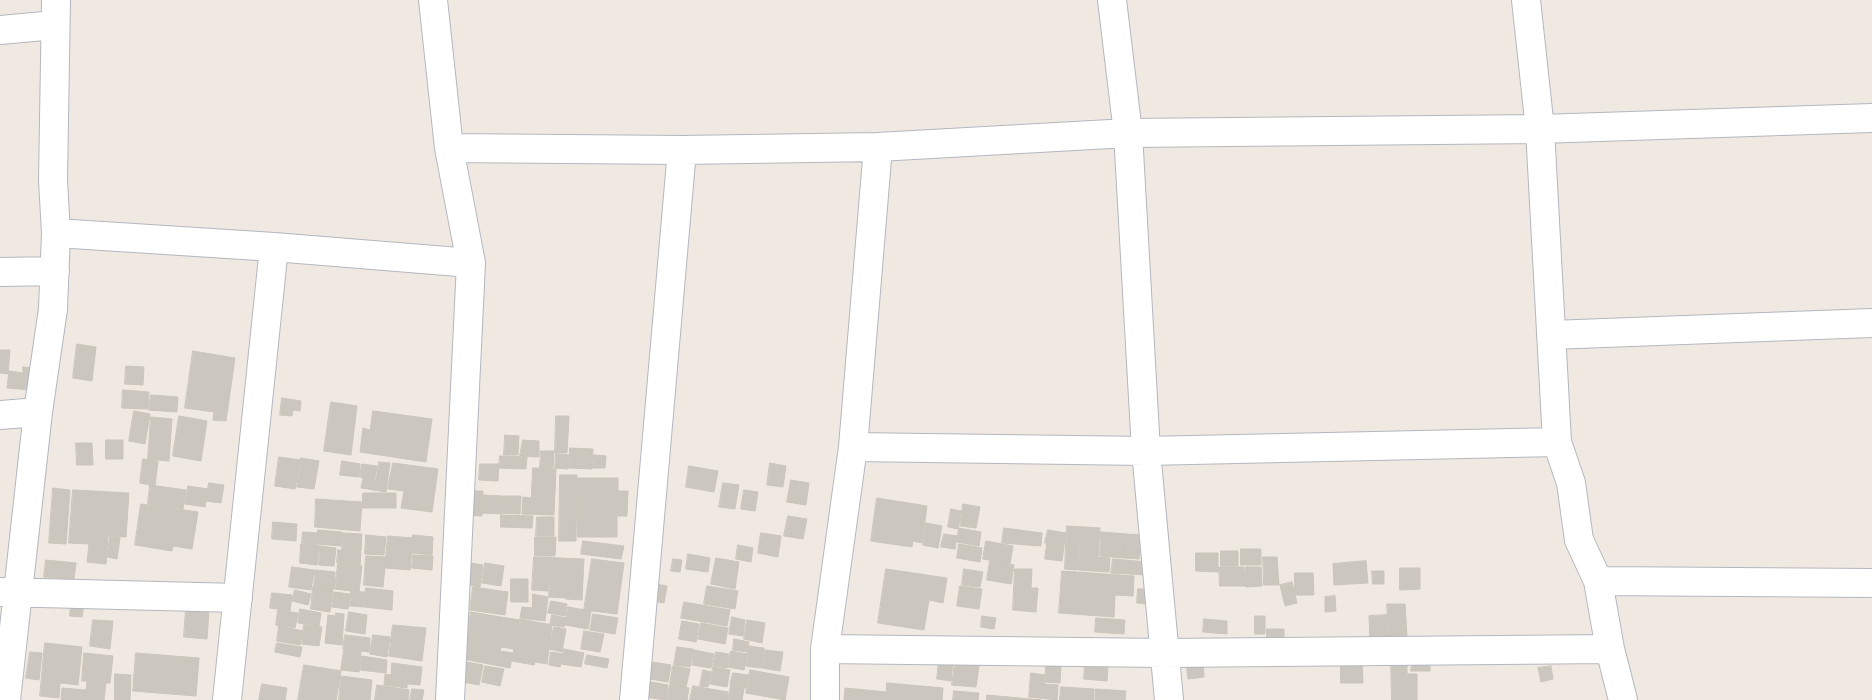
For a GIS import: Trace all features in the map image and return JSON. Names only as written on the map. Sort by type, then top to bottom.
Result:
[{"type":"street","points":[[432,0],[449,148],[471,263],[450,700]]},
{"type":"street","points":[[1112,0],[1128,133],[1146,451],[1169,700]]},
{"type":"street","points":[[1526,0],[1540,129],[1557,442],[1571,483],[1579,540],[1598,581],[1610,649],[1623,700]]},
{"type":"street","points":[[0,30],[56,12],[53,180],[56,233],[53,310],[9,592],[5,694]]},
{"type":"street","points":[[449,148],[682,150],[878,146],[1128,133],[1540,129],[1872,118]]},
{"type":"street","points":[[825,700],[825,649],[853,447],[878,146]]},
{"type":"street","points":[[634,700],[682,150]]},
{"type":"street","points":[[56,233],[471,263]]},
{"type":"street","points":[[227,700],[274,248]]},
{"type":"street","points":[[0,272],[55,271]]},
{"type":"street","points":[[1551,335],[1872,323]]},
{"type":"street","points":[[0,415],[38,412]]},
{"type":"street","points":[[853,447],[1146,451],[1557,442]]},
{"type":"street","points":[[1598,581],[1872,583]]},
{"type":"street","points":[[9,592],[238,598]]},
{"type":"street","points":[[825,649],[1165,653],[1610,649]]},
{"type":"building","points":[[77,344],[96,347],[92,381],[73,378]]},
{"type":"building","points":[[0,350],[10,350],[8,374],[0,373]]},
{"type":"building","points":[[193,351],[235,358],[226,421],[213,420],[214,412],[185,408]]},
{"type":"building","points":[[126,366],[144,367],[143,385],[125,384]]},
{"type":"building","points":[[23,367],[33,368],[31,390],[7,388],[9,371],[23,373]]},
{"type":"building","points":[[123,390],[149,392],[148,409],[122,408]]},
{"type":"building","points":[[151,395],[178,397],[177,412],[149,410]]},
{"type":"building","points":[[282,398],[301,401],[300,411],[293,410],[292,416],[280,415]]},
{"type":"building","points":[[331,402],[357,406],[351,455],[324,451]]},
{"type":"building","points":[[134,411],[150,414],[145,444],[129,441]]},
{"type":"building","points":[[373,411],[432,419],[426,462],[360,452],[363,428],[370,430]]},
{"type":"building","points":[[179,416],[207,421],[201,461],[173,456]]},
{"type":"building","points":[[556,416],[569,416],[567,453],[555,453]]},
{"type":"building","points":[[151,417],[172,419],[169,461],[148,459]]},
{"type":"building","points":[[505,435],[519,436],[518,455],[504,455]]},
{"type":"building","points":[[106,440],[123,440],[123,459],[106,459]]},
{"type":"building","points":[[523,440],[539,441],[539,457],[520,456]]},
{"type":"building","points":[[76,443],[92,443],[93,465],[77,465]]},
{"type":"building","points":[[570,448],[593,449],[592,469],[569,468]]},
{"type":"building","points":[[541,451],[554,451],[553,468],[540,468]]},
{"type":"building","points":[[556,454],[569,455],[568,469],[555,468]]},
{"type":"building","points":[[594,455],[606,456],[605,468],[593,468]]},
{"type":"building","points":[[500,456],[527,457],[526,469],[499,468]]},
{"type":"building","points":[[279,457],[300,460],[295,489],[275,486]]},
{"type":"building","points":[[301,458],[319,461],[314,489],[297,487]]},
{"type":"building","points":[[143,459],[158,461],[155,486],[140,483]]},
{"type":"building","points":[[342,461],[360,464],[359,477],[340,475]]},
{"type":"building","points":[[379,462],[390,463],[386,492],[361,488],[363,478],[376,480]]},
{"type":"building","points":[[393,463],[438,469],[432,512],[401,508],[404,491],[388,489]]},
{"type":"building","points":[[770,463],[786,466],[783,487],[767,485]]},
{"type":"building","points":[[362,464],[377,466],[375,479],[360,477]]},
{"type":"building","points":[[480,464],[499,464],[498,481],[479,480]]},
{"type":"building","points":[[689,466],[718,471],[714,492],[686,487]]},
{"type":"building","points":[[533,468],[556,469],[554,515],[522,514],[523,497],[531,498]]},
{"type":"building","points":[[560,475],[577,475],[576,541],[559,541]]},
{"type":"building","points":[[578,478],[618,478],[618,491],[628,491],[627,516],[617,516],[617,537],[578,537]]},
{"type":"building","points":[[791,480],[809,483],[806,505],[787,502]]},
{"type":"building","points":[[209,483],[224,485],[221,503],[206,501]]},
{"type":"building","points":[[723,483],[739,485],[735,509],[719,507]]},
{"type":"building","points":[[150,485],[186,490],[183,509],[148,504]]},
{"type":"building","points":[[188,486],[208,489],[205,507],[185,504]]},
{"type":"building","points":[[53,488],[70,490],[66,544],[49,543]]},
{"type":"building","points":[[73,490],[129,493],[126,537],[108,536],[106,564],[87,562],[89,544],[69,543]]},
{"type":"building","points":[[744,490],[758,492],[755,511],[741,509]]},
{"type":"building","points":[[462,491],[483,491],[482,516],[461,515]]},
{"type":"building","points":[[363,493],[396,493],[396,508],[363,508]]},
{"type":"building","points":[[483,495],[502,496],[502,514],[482,513]]},
{"type":"building","points":[[503,496],[521,496],[520,514],[502,513]]},
{"type":"building","points":[[877,498],[927,506],[922,543],[913,541],[912,547],[871,541]]},
{"type":"building","points":[[316,499],[362,502],[360,531],[315,527]]},
{"type":"building","points":[[141,504],[198,512],[192,549],[173,546],[172,551],[135,545]]},
{"type":"building","points":[[963,504],[980,507],[976,528],[960,526]]},
{"type":"building","points":[[951,509],[961,511],[958,529],[948,527]]},
{"type":"building","points":[[501,515],[533,516],[532,528],[501,527]]},
{"type":"building","points":[[788,516],[807,519],[803,539],[784,536]]},
{"type":"building","points":[[537,517],[554,517],[554,536],[536,536]]},
{"type":"building","points":[[273,522],[297,524],[296,541],[272,539]]},
{"type":"building","points":[[926,523],[942,526],[938,548],[923,545]]},
{"type":"building","points":[[1067,526],[1100,528],[1098,557],[1110,558],[1109,572],[1078,570],[1080,545],[1066,544]]},
{"type":"building","points":[[959,528],[981,532],[979,546],[957,542]]},
{"type":"building","points":[[1004,528],[1042,533],[1041,546],[1002,543]]},
{"type":"building","points":[[318,530],[342,532],[341,546],[318,544]]},
{"type":"building","points":[[1048,530],[1066,533],[1064,546],[1045,543]]},
{"type":"building","points":[[303,532],[318,533],[317,544],[302,543]]},
{"type":"building","points":[[1101,532],[1140,535],[1139,546],[1125,545],[1124,558],[1100,556]]},
{"type":"building","points":[[343,533],[362,534],[361,551],[342,550]]},
{"type":"building","points":[[761,533],[781,536],[778,557],[758,553]]},
{"type":"building","points":[[944,534],[957,536],[955,549],[941,547]]},
{"type":"building","points":[[366,535],[386,537],[384,555],[365,554]]},
{"type":"building","points":[[413,535],[433,537],[432,555],[412,553]]},
{"type":"building","points":[[388,536],[413,538],[410,570],[385,568]]},
{"type":"building","points":[[110,537],[120,538],[117,559],[107,557]]},
{"type":"building","points":[[535,537],[556,537],[555,556],[535,556]]},
{"type":"building","points":[[583,541],[624,546],[621,559],[581,554]]},
{"type":"building","points":[[986,541],[1013,546],[1010,564],[983,559]]},
{"type":"building","points":[[301,544],[319,545],[317,565],[300,563]]},
{"type":"building","points":[[959,544],[982,548],[980,562],[957,558]]},
{"type":"building","points":[[1047,544],[1064,547],[1062,561],[1045,559]]},
{"type":"building","points":[[1066,544],[1079,545],[1077,570],[1065,569]]},
{"type":"building","points":[[738,545],[753,548],[751,562],[736,559]]},
{"type":"building","points":[[320,546],[336,548],[334,566],[319,565]]},
{"type":"building","points":[[1125,546],[1140,547],[1139,559],[1125,558]]},
{"type":"building","points":[[1241,549],[1261,549],[1261,565],[1241,565]]},
{"type":"building","points":[[338,550],[361,552],[360,566],[337,563]]},
{"type":"building","points":[[1221,551],[1238,551],[1238,566],[1221,566]]},
{"type":"building","points":[[1196,553],[1218,553],[1218,572],[1196,571]]},
{"type":"building","points":[[688,554],[710,558],[708,572],[686,569]]},
{"type":"building","points":[[413,555],[433,556],[432,570],[412,568]]},
{"type":"building","points":[[366,556],[386,557],[383,587],[364,585]]},
{"type":"building","points":[[534,557],[584,559],[582,600],[566,599],[568,576],[549,575],[548,591],[532,590]]},
{"type":"building","points":[[1263,557],[1277,557],[1279,585],[1264,585]]},
{"type":"building","points":[[716,558],[739,562],[735,589],[711,584]]},
{"type":"building","points":[[592,559],[624,563],[617,614],[584,610]]},
{"type":"building","points":[[673,559],[682,560],[680,572],[671,571]]},
{"type":"building","points":[[1113,559],[1148,562],[1147,575],[1111,573]]},
{"type":"building","points":[[46,560],[76,563],[74,579],[44,577]]},
{"type":"building","points":[[990,561],[1014,565],[1011,584],[987,580]]},
{"type":"building","points":[[1366,561],[1368,583],[1334,585],[1333,564]]},
{"type":"building","points":[[464,562],[483,565],[480,587],[461,584]]},
{"type":"building","points":[[485,563],[504,566],[501,586],[482,583]]},
{"type":"building","points":[[338,564],[362,566],[359,592],[335,589]]},
{"type":"building","points":[[292,567],[314,570],[311,590],[289,587]]},
{"type":"building","points":[[1219,567],[1244,567],[1245,586],[1220,586]]},
{"type":"building","points":[[1246,567],[1261,567],[1262,586],[1246,587]]},
{"type":"building","points":[[1400,568],[1420,568],[1420,589],[1400,590]]},
{"type":"building","points":[[886,569],[947,578],[943,603],[929,600],[924,630],[878,623]]},
{"type":"building","points":[[964,569],[983,572],[980,587],[962,585]]},
{"type":"building","points":[[1015,569],[1032,569],[1031,588],[1038,588],[1036,612],[1013,610]]},
{"type":"building","points":[[315,570],[335,572],[334,589],[314,587]]},
{"type":"building","points":[[1062,571],[1134,576],[1133,596],[1115,595],[1114,617],[1059,613]]},
{"type":"building","points":[[1372,571],[1384,571],[1384,584],[1373,584]]},
{"type":"building","points":[[1295,573],[1313,573],[1314,595],[1295,595]]},
{"type":"building","points":[[550,576],[567,576],[566,598],[549,597]]},
{"type":"building","points":[[511,579],[528,579],[528,602],[511,602]]},
{"type":"building","points":[[1292,582],[1297,603],[1285,606],[1280,585]]},
{"type":"building","points":[[650,583],[667,586],[664,603],[647,600]]},
{"type":"building","points":[[707,586],[738,591],[735,609],[704,604]]},
{"type":"building","points":[[960,586],[982,589],[979,609],[957,606]]},
{"type":"building","points":[[313,587],[333,589],[330,612],[311,609]]},
{"type":"building","points":[[473,587],[508,592],[505,615],[470,610]]},
{"type":"building","points":[[366,588],[393,591],[392,610],[364,607]]},
{"type":"building","points":[[1138,589],[1146,589],[1146,604],[1137,603]]},
{"type":"building","points":[[295,590],[311,594],[308,605],[292,601]]},
{"type":"building","points":[[351,591],[365,592],[363,607],[350,606]]},
{"type":"building","points":[[334,592],[350,594],[348,609],[332,607]]},
{"type":"building","points":[[272,593],[292,595],[290,611],[270,608]]},
{"type":"building","points":[[533,594],[548,597],[545,621],[520,618],[522,607],[532,608]]},
{"type":"building","points":[[1335,596],[1336,611],[1325,612],[1325,597]]},
{"type":"building","points":[[551,601],[567,604],[565,616],[548,613]]},
{"type":"building","points":[[71,602],[84,604],[82,617],[70,616]]},
{"type":"building","points":[[684,602],[730,610],[727,626],[681,618]]},
{"type":"building","points":[[1387,604],[1405,604],[1407,636],[1389,637]]},
{"type":"building","points":[[568,607],[591,611],[588,629],[565,625]]},
{"type":"building","points":[[186,609],[209,611],[207,639],[184,637]]},
{"type":"building","points":[[300,609],[321,613],[319,626],[298,623]]},
{"type":"building","points":[[278,610],[298,613],[295,628],[276,625]]},
{"type":"building","points":[[349,612],[367,615],[365,634],[346,631]]},
{"type":"building","points":[[471,612],[519,620],[514,649],[501,647],[500,651],[513,653],[510,668],[463,659]]},
{"type":"building","points":[[336,613],[344,614],[342,645],[325,643],[328,615],[335,616]]},
{"type":"building","points":[[593,614],[618,618],[615,634],[590,630]]},
{"type":"building","points":[[552,615],[566,618],[564,627],[550,625]]},
{"type":"building","points":[[1387,615],[1388,640],[1370,640],[1369,616]]},
{"type":"building","points":[[982,616],[996,618],[994,629],[981,627]]},
{"type":"building","points":[[1255,616],[1265,616],[1265,634],[1255,634]]},
{"type":"building","points":[[732,617],[745,620],[743,636],[729,634]]},
{"type":"building","points":[[1096,618],[1125,620],[1124,634],[1095,632]]},
{"type":"building","points":[[520,619],[552,625],[547,664],[535,662],[534,665],[512,661]]},
{"type":"building","points":[[1204,619],[1227,621],[1227,634],[1203,632]]},
{"type":"building","points":[[93,620],[113,621],[110,649],[90,646]]},
{"type":"building","points":[[747,620],[765,623],[762,643],[744,639]]},
{"type":"building","points":[[682,621],[699,624],[696,642],[679,639]]},
{"type":"building","points":[[701,623],[728,628],[725,644],[698,639]]},
{"type":"building","points":[[304,625],[322,627],[319,646],[302,644]]},
{"type":"building","points":[[393,625],[426,628],[422,661],[389,656]]},
{"type":"building","points":[[279,626],[303,631],[300,645],[277,641]]},
{"type":"building","points":[[554,627],[566,629],[562,652],[549,649]]},
{"type":"building","points":[[1267,629],[1284,629],[1284,644],[1267,643]]},
{"type":"building","points":[[584,631],[604,634],[600,652],[581,649]]},
{"type":"building","points":[[345,635],[370,638],[369,652],[343,649]]},
{"type":"building","points":[[373,635],[390,637],[387,657],[370,654]]},
{"type":"building","points":[[734,639],[749,642],[747,652],[733,650]]},
{"type":"building","points":[[45,643],[82,647],[78,685],[60,683],[59,698],[40,696]]},
{"type":"building","points":[[277,643],[302,647],[300,657],[275,652]]},
{"type":"building","points":[[749,646],[764,648],[761,668],[746,666]]},
{"type":"building","points":[[677,647],[693,649],[690,667],[674,665]]},
{"type":"building","points":[[564,649],[584,653],[581,667],[561,664]]},
{"type":"building","points":[[344,650],[361,652],[359,672],[341,670]]},
{"type":"building","points":[[694,650],[714,654],[711,668],[692,665]]},
{"type":"building","points":[[765,650],[783,652],[780,671],[762,668]]},
{"type":"building","points":[[731,651],[747,654],[744,670],[728,667]]},
{"type":"building","points":[[30,652],[42,653],[39,680],[26,678]]},
{"type":"building","points":[[551,652],[562,654],[560,667],[549,665]]},
{"type":"building","points":[[716,652],[729,654],[727,668],[713,666]]},
{"type":"building","points":[[84,653],[113,656],[110,683],[106,683],[104,700],[61,700],[62,688],[86,690],[87,681],[82,681]]},
{"type":"building","points":[[136,653],[199,658],[196,696],[133,691]]},
{"type":"building","points":[[587,655],[609,659],[607,668],[585,664]]},
{"type":"building","points":[[362,656],[387,660],[386,673],[360,670]]},
{"type":"building","points":[[1203,660],[1204,677],[1188,679],[1186,661]]},
{"type":"building","points":[[461,661],[483,665],[479,685],[457,681]]},
{"type":"building","points":[[646,661],[671,665],[668,682],[644,678]]},
{"type":"building","points":[[939,661],[953,662],[951,681],[937,679]]},
{"type":"building","points":[[1341,662],[1362,662],[1363,683],[1341,683]]},
{"type":"building","points":[[392,663],[422,667],[420,685],[407,684],[407,688],[384,685],[385,674],[391,675]]},
{"type":"building","points":[[955,663],[979,666],[976,687],[952,685]]},
{"type":"building","points":[[1391,663],[1407,663],[1407,674],[1417,674],[1417,700],[1392,700]]},
{"type":"building","points":[[1085,664],[1108,666],[1107,681],[1084,679]]},
{"type":"building","points":[[1412,664],[1430,664],[1430,671],[1411,671]]},
{"type":"building","points":[[304,665],[341,671],[336,700],[298,700]]},
{"type":"building","points":[[485,666],[504,669],[500,686],[482,682]]},
{"type":"building","points":[[673,666],[690,669],[686,687],[670,684]]},
{"type":"building","points":[[1046,666],[1061,667],[1060,683],[1045,682]]},
{"type":"building","points":[[1551,666],[1553,679],[1541,682],[1538,668]]},
{"type":"building","points":[[713,667],[730,670],[727,687],[710,684]]},
{"type":"building","points":[[703,670],[711,672],[708,687],[700,686]]},
{"type":"building","points":[[750,670],[789,677],[785,700],[746,693]]},
{"type":"building","points":[[733,673],[748,675],[746,688],[730,685]]},
{"type":"building","points":[[1031,673],[1045,675],[1044,684],[1058,685],[1057,700],[1029,697]]},
{"type":"building","points":[[115,674],[131,675],[130,700],[115,700]]},
{"type":"building","points":[[341,676],[372,680],[370,700],[339,700]]},
{"type":"building","points":[[646,681],[668,685],[666,700],[644,697]]},
{"type":"building","points":[[887,683],[943,688],[942,700],[844,700],[845,688],[886,692]]},
{"type":"building","points":[[262,684],[287,688],[285,700],[259,700]]},
{"type":"building","points":[[377,685],[409,690],[408,700],[375,700]]},
{"type":"building","points":[[670,685],[689,688],[687,700],[667,700]]},
{"type":"building","points":[[693,686],[728,692],[727,700],[690,700]]},
{"type":"building","points":[[731,686],[744,688],[742,700],[728,700]]},
{"type":"building","points":[[1061,687],[1094,689],[1094,700],[1060,700]]},
{"type":"building","points":[[412,689],[424,690],[422,700],[410,700]]},
{"type":"building","points":[[1096,689],[1126,691],[1125,700],[1096,700]]},
{"type":"building","points":[[954,691],[979,693],[978,700],[953,700]]},
{"type":"building","points":[[987,695],[1041,700],[987,700]]}]
